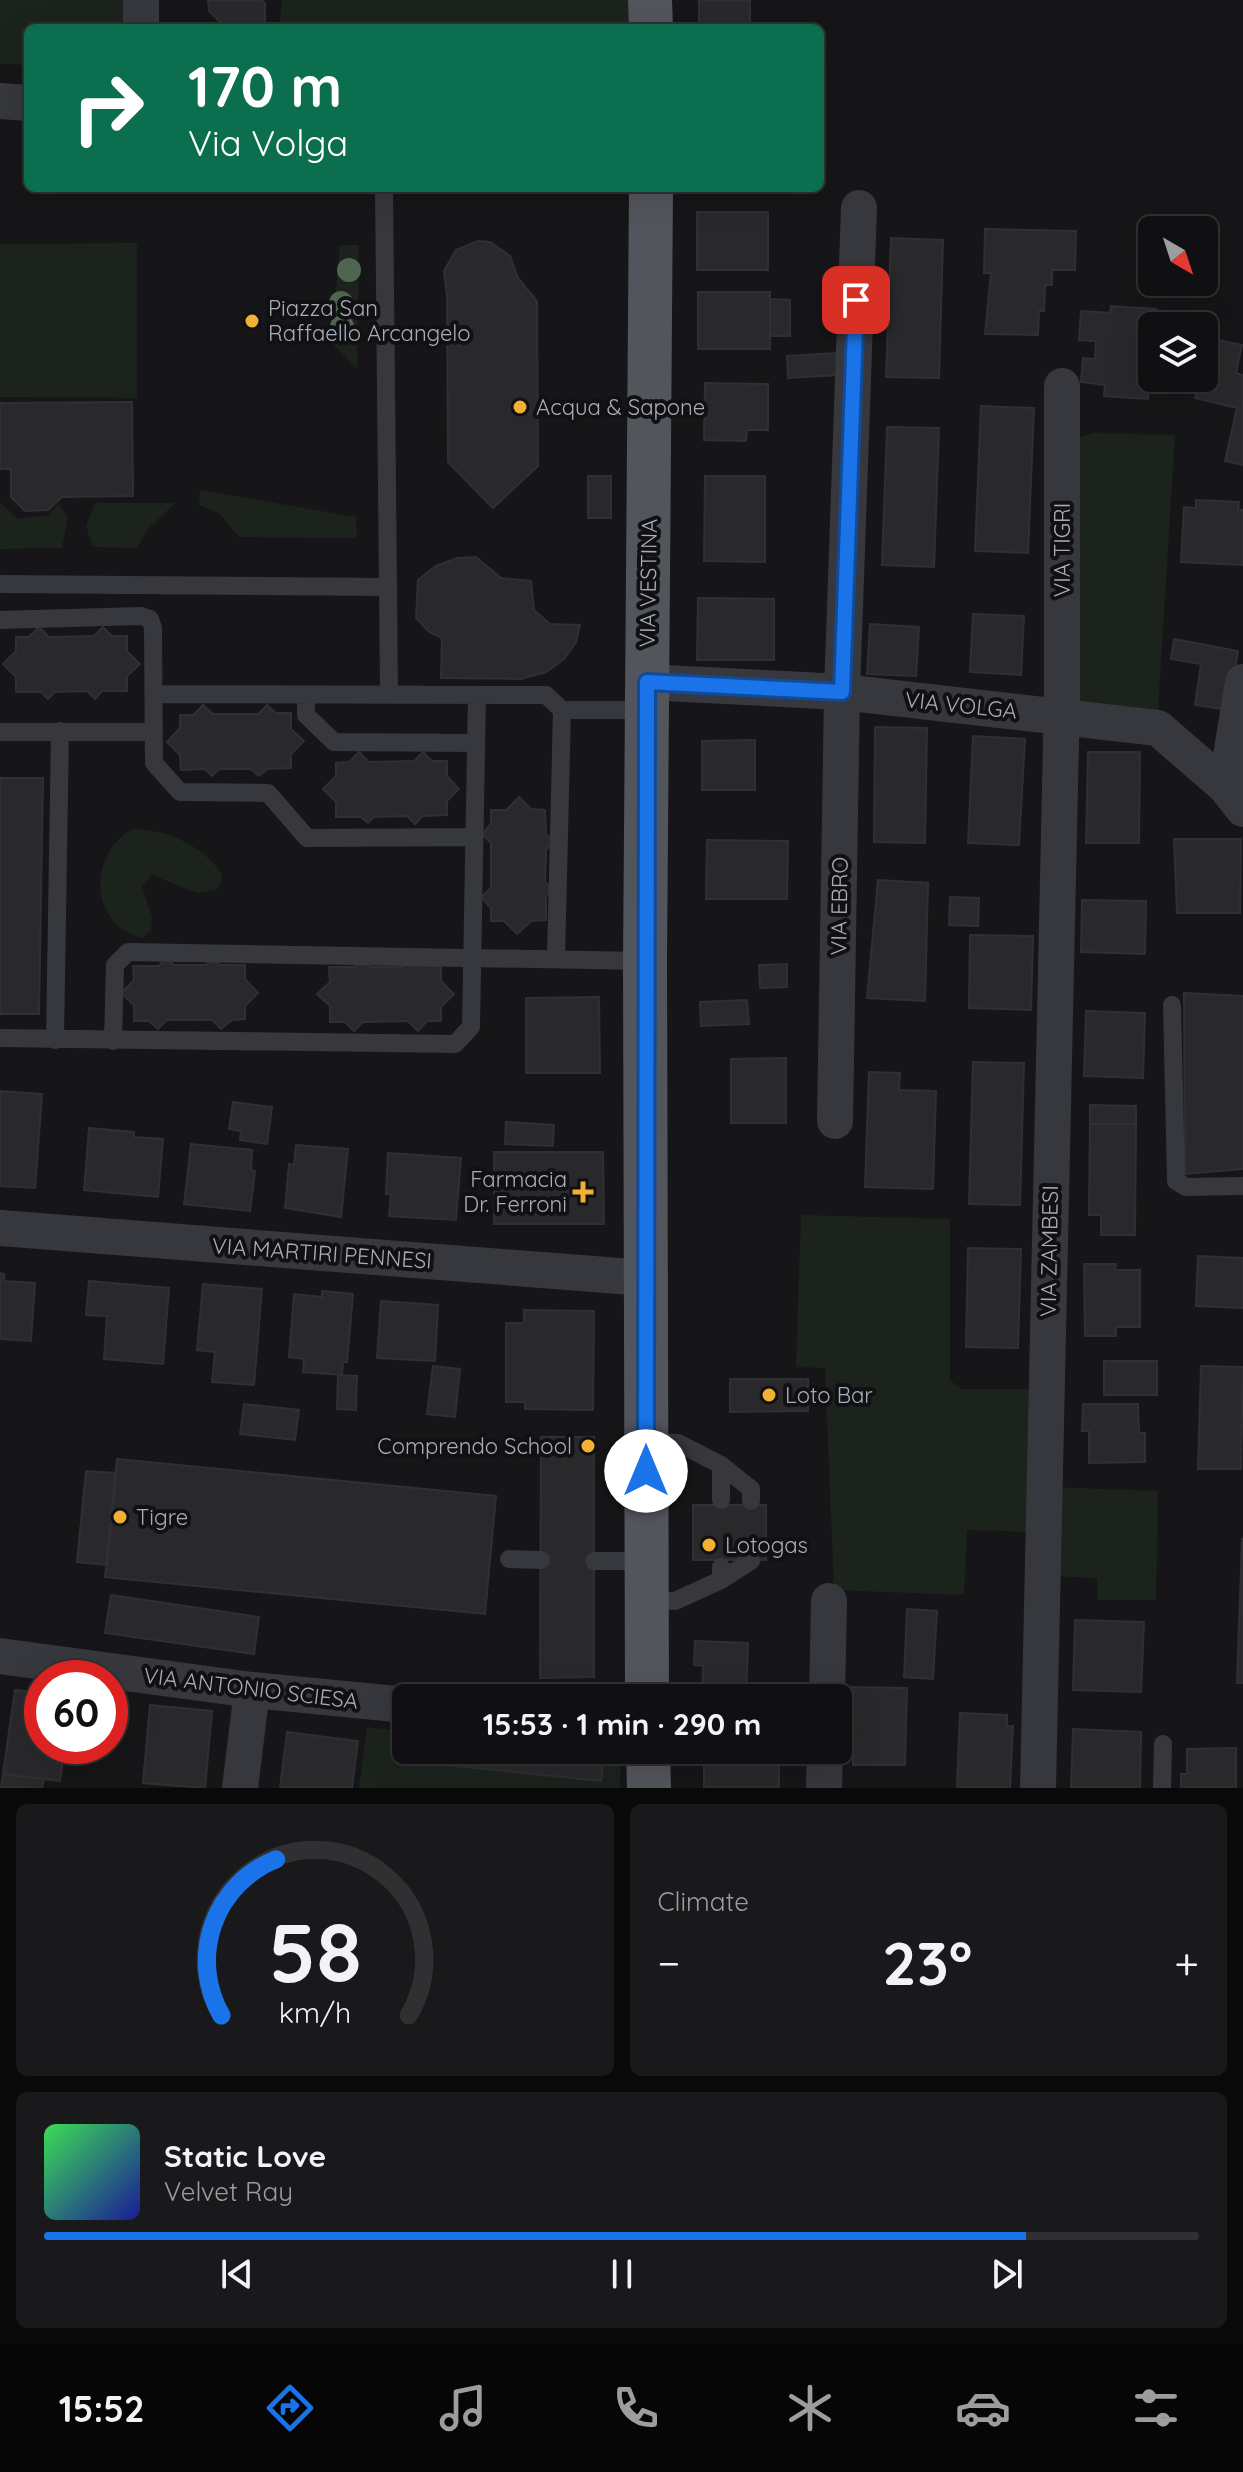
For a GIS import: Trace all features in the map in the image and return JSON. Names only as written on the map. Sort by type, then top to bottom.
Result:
[{"type":"main road","points":[[650,0],[651,24]]},
{"type":"main road","name":"VIA VESTINA","points":[[647,1684],[645,961],[651,192]]},
{"type":"main road","points":[[648,1764],[649,1788]]},
{"type":"street","points":[[141,0],[141,24]]},
{"type":"street","points":[[0,101],[24,103]]},
{"type":"street","name":"VIA EBRO","points":[[835,1121],[842,692],[859,208]]},
{"type":"street","name":"VIA TIGRI","points":[[1061,715],[1062,386]]},
{"type":"street","points":[[1235,798],[1243,682]]},
{"type":"street","name":"VIA VOLGA","points":[[646,696],[842,692],[1158,728],[1235,798]]},
{"type":"street","name":"VIA ZAMBESI","points":[[1038,1788],[1061,715]]},
{"type":"street","name":"VIA MARTIRI PENNESI","points":[[0,1228],[645,1278]]},
{"type":"street","points":[[827,1684],[829,1601]]},
{"type":"street","name":"VIA ANTONIO SCIESA","points":[[0,1656],[252,1690],[392,1704]]},
{"type":"street","points":[[240,1788],[252,1690]]},
{"type":"street","points":[[824,1788],[825,1764]]},
{"type":"lane","points":[[384,192],[389,694]]},
{"type":"lane","points":[[0,584],[388,587]]},
{"type":"lane","points":[[0,620],[146,617],[153,628],[154,763],[180,792],[268,793],[307,838],[474,837]]},
{"type":"lane","points":[[154,694],[546,695],[562,710],[556,959]]},
{"type":"lane","points":[[306,695],[306,715],[334,742],[476,743]]},
{"type":"lane","points":[[0,1038],[455,1044],[471,1027],[477,695]]},
{"type":"lane","points":[[562,710],[646,696]]},
{"type":"lane","points":[[55,1040],[60,731]]},
{"type":"lane","points":[[0,732],[154,732]]},
{"type":"lane","points":[[113,1041],[115,965],[128,952],[645,961]]},
{"type":"lane","points":[[1172,1005],[1176,1181],[1186,1187],[1243,1186]]},
{"type":"lane","points":[[646,1441],[678,1443],[721,1465],[751,1489],[751,1501]]},
{"type":"lane","points":[[721,1465],[721,1500]]},
{"type":"lane","points":[[509,1559],[541,1560]]},
{"type":"lane","points":[[594,1561],[646,1581],[675,1601],[721,1574],[751,1561]]},
{"type":"lane","points":[[1162,1788],[1163,1744]]},
{"type":"shaded area","points":[[0,0],[126,0],[126,24],[24,24],[24,65],[0,64]]},
{"type":"shaded area","points":[[282,0],[632,0],[633,24],[279,24]]},
{"type":"shaded area","points":[[137,243],[137,398],[0,397],[0,244]]},
{"type":"shaded area","points":[[340,245],[359,245],[357,368],[326,337],[334,311]]},
{"type":"shaded area","points":[[1094,433],[1175,435],[1158,710],[1072,701],[1073,440]]},
{"type":"shaded area","points":[[200,490],[356,517],[357,538],[239,537],[219,513],[199,505]]},
{"type":"shaded area","points":[[0,502],[18,519],[48,515],[59,504],[68,517],[62,548],[0,549]]},
{"type":"shaded area","points":[[95,503],[175,503],[148,529],[137,548],[93,547],[86,526]]},
{"type":"shaded area","points":[[132,829],[159,832],[184,841],[205,856],[223,876],[218,889],[197,893],[152,875],[142,887],[152,917],[151,930],[143,938],[125,931],[112,919],[104,905],[100,888],[107,855],[118,840]]},
{"type":"shaded area","points":[[801,1215],[950,1219],[950,1380],[961,1389],[1036,1389],[1033,1532],[967,1530],[964,1595],[834,1590],[825,1368],[796,1367]]},
{"type":"shaded area","points":[[1051,1487],[1158,1491],[1156,1600],[1098,1600],[1097,1578],[1052,1576]]},
{"type":"shaded area","points":[[367,1727],[392,1730],[392,1764],[446,1764],[601,1781],[603,1764],[621,1764],[620,1788],[359,1788]]},
{"type":"building","points":[[208,0],[262,0],[265,4],[265,24],[222,24],[209,11]]},
{"type":"building","points":[[699,0],[750,0],[750,24],[699,24]]},
{"type":"building","points":[[697,212],[768,212],[768,270],[697,270]]},
{"type":"building","points":[[985,229],[1076,231],[1075,270],[1052,270],[1052,285],[1045,285],[1044,311],[1039,311],[1038,335],[985,334],[991,273],[984,273]]},
{"type":"building","points":[[891,238],[943,240],[939,378],[886,377]]},
{"type":"building","points":[[478,241],[490,242],[510,256],[518,278],[537,301],[538,466],[493,508],[448,462],[447,295],[444,271],[456,250]]},
{"type":"building","points":[[698,292],[770,292],[770,349],[698,349]]},
{"type":"building","points":[[770,299],[790,300],[790,336],[770,336]]},
{"type":"building","points":[[1111,306],[1156,309],[1156,312],[1138,312],[1138,392],[1149,392],[1148,399],[1104,396],[1105,385],[1081,382],[1083,358],[1095,359],[1096,341],[1079,340],[1081,311],[1110,313]]},
{"type":"building","points":[[1218,340],[1242,345],[1236,373],[1243,375],[1243,465],[1225,461],[1237,408],[1195,398],[1196,392],[1218,392]]},
{"type":"building","points":[[837,353],[839,375],[788,378],[787,356]]},
{"type":"building","points":[[705,383],[768,384],[768,430],[747,430],[746,441],[704,440]]},
{"type":"building","points":[[132,402],[133,496],[62,497],[48,510],[25,511],[11,497],[11,469],[0,469],[0,403]]},
{"type":"building","points":[[981,406],[1034,408],[1028,553],[975,551]]},
{"type":"building","points":[[887,427],[939,428],[934,567],[882,565]]},
{"type":"building","points":[[588,476],[611,476],[611,518],[588,518]]},
{"type":"building","points":[[705,476],[765,476],[765,562],[704,561]]},
{"type":"building","points":[[1196,500],[1239,502],[1238,510],[1243,510],[1243,565],[1181,562],[1184,507],[1196,508]]},
{"type":"building","points":[[476,557],[501,578],[531,581],[534,610],[550,624],[580,625],[576,642],[564,659],[546,672],[521,679],[441,678],[442,638],[429,632],[416,618],[418,580],[436,566],[457,558]]},
{"type":"building","points":[[698,598],[774,599],[774,660],[697,660]]},
{"type":"building","points":[[973,614],[1024,616],[1021,675],[970,672]]},
{"type":"building","points":[[870,624],[919,627],[916,676],[867,674]]},
{"type":"building","points":[[39,627],[49,637],[94,636],[103,627],[112,636],[127,636],[127,651],[140,664],[127,676],[127,691],[102,691],[95,699],[87,691],[55,692],[48,699],[41,692],[16,692],[16,677],[3,664],[16,651],[16,637],[29,637]]},
{"type":"building","points":[[1174,639],[1238,651],[1229,710],[1195,705],[1201,664],[1171,659]]},
{"type":"building","points":[[203,705],[213,714],[258,714],[267,705],[276,713],[291,713],[291,729],[304,741],[291,754],[291,768],[267,769],[259,776],[251,769],[219,769],[212,776],[205,769],[181,770],[180,755],[167,742],[180,728],[180,715],[193,715]]},
{"type":"building","points":[[875,727],[927,728],[925,843],[874,842]]},
{"type":"building","points":[[973,736],[1025,739],[1019,845],[968,843]]},
{"type":"building","points":[[755,740],[755,790],[702,790],[702,741]]},
{"type":"building","points":[[359,752],[369,762],[414,761],[423,752],[432,761],[447,761],[447,776],[459,789],[447,801],[447,815],[423,816],[415,824],[407,816],[374,817],[368,823],[361,817],[336,817],[336,802],[323,789],[336,776],[336,763],[349,762]]},
{"type":"building","points":[[1088,752],[1140,752],[1139,843],[1086,843]]},
{"type":"building","points":[[0,778],[43,778],[39,1014],[0,1014]]},
{"type":"building","points":[[519,797],[531,809],[545,810],[546,834],[553,842],[546,850],[545,882],[553,889],[546,896],[546,920],[531,921],[517,934],[504,921],[491,921],[491,908],[481,897],[491,888],[491,843],[482,834],[491,824],[491,810],[506,810]]},
{"type":"building","points":[[1174,839],[1241,839],[1240,913],[1177,913]]},
{"type":"building","points":[[707,840],[788,841],[787,899],[706,899]]},
{"type":"building","points":[[878,880],[928,883],[925,1001],[867,998]]},
{"type":"building","points":[[950,897],[979,898],[978,926],[949,925]]},
{"type":"building","points":[[1082,900],[1146,901],[1145,954],[1081,952]]},
{"type":"building","points":[[970,935],[1033,936],[1031,1010],[969,1008]]},
{"type":"building","points":[[166,958],[174,965],[206,965],[213,958],[220,965],[245,965],[245,979],[258,993],[245,1006],[245,1019],[232,1020],[221,1029],[212,1020],[167,1020],[158,1029],[149,1021],[134,1021],[134,1005],[121,993],[134,980],[133,966],[159,966]]},
{"type":"building","points":[[362,959],[370,967],[402,967],[409,960],[416,966],[441,966],[441,981],[454,994],[441,1007],[441,1021],[427,1021],[418,1031],[408,1021],[363,1022],[354,1031],[345,1022],[330,1022],[330,1006],[317,994],[330,982],[329,967],[355,967]]},
{"type":"building","points":[[787,964],[787,987],[760,988],[759,965]]},
{"type":"building","points":[[1184,993],[1243,996],[1243,1169],[1185,1174]]},
{"type":"building","points":[[599,997],[600,1073],[526,1073],[526,998]]},
{"type":"building","points":[[747,1000],[749,1024],[701,1026],[700,1002]]},
{"type":"building","points":[[1086,1011],[1145,1013],[1143,1078],[1084,1076]]},
{"type":"building","points":[[786,1058],[786,1123],[731,1123],[731,1059]]},
{"type":"building","points":[[973,1062],[1024,1063],[1020,1205],[969,1204]]},
{"type":"building","points":[[869,1072],[900,1073],[899,1090],[936,1091],[933,1189],[865,1187]]},
{"type":"building","points":[[0,1091],[42,1094],[35,1188],[0,1186]]},
{"type":"building","points":[[233,1102],[272,1107],[267,1144],[240,1140],[241,1131],[229,1129]]},
{"type":"building","points":[[1090,1105],[1136,1106],[1136,1124],[1090,1124]]},
{"type":"building","points":[[506,1122],[554,1125],[553,1146],[505,1144]]},
{"type":"building","points":[[1090,1124],[1136,1124],[1135,1235],[1101,1235],[1101,1215],[1089,1215]]},
{"type":"building","points":[[89,1128],[134,1132],[134,1137],[163,1139],[158,1197],[84,1190]]},
{"type":"building","points":[[191,1144],[252,1150],[251,1170],[255,1171],[250,1211],[184,1204]]},
{"type":"building","points":[[296,1145],[348,1149],[341,1217],[285,1208],[289,1164],[294,1165]]},
{"type":"building","points":[[494,1152],[603,1152],[604,1224],[494,1224]]},
{"type":"building","points":[[388,1153],[461,1158],[456,1220],[389,1216],[391,1194],[386,1194]]},
{"type":"building","points":[[968,1248],[1021,1249],[1018,1348],[966,1347]]},
{"type":"building","points":[[1198,1256],[1243,1258],[1243,1308],[1196,1306]]},
{"type":"building","points":[[1084,1264],[1116,1264],[1115,1270],[1140,1270],[1140,1327],[1116,1327],[1116,1336],[1085,1336]]},
{"type":"building","points":[[0,1273],[4,1274],[4,1281],[35,1283],[31,1341],[0,1339]]},
{"type":"building","points":[[89,1281],[169,1288],[163,1364],[104,1359],[107,1316],[86,1315]]},
{"type":"building","points":[[203,1284],[262,1289],[254,1385],[212,1382],[215,1352],[197,1350]]},
{"type":"building","points":[[322,1291],[353,1294],[347,1362],[343,1362],[342,1375],[303,1372],[304,1359],[289,1357],[294,1294],[322,1297]]},
{"type":"building","points":[[381,1301],[438,1305],[435,1361],[377,1358]]},
{"type":"building","points":[[524,1310],[594,1311],[593,1410],[525,1409],[525,1402],[506,1402],[506,1323],[524,1323]]},
{"type":"building","points":[[1104,1361],[1157,1361],[1157,1395],[1104,1395]]},
{"type":"building","points":[[433,1366],[460,1369],[455,1417],[427,1414]]},
{"type":"building","points":[[1201,1366],[1243,1367],[1241,1469],[1198,1469]]},
{"type":"building","points":[[338,1375],[357,1376],[356,1410],[337,1409]]},
{"type":"building","name":"Loto Bar","points":[[730,1379],[808,1379],[808,1411],[730,1412]]},
{"type":"building","points":[[244,1404],[299,1410],[295,1440],[240,1434]]},
{"type":"building","points":[[1083,1404],[1138,1404],[1139,1433],[1145,1433],[1145,1462],[1089,1463],[1089,1431],[1082,1431]]},
{"type":"building","points":[[541,1437],[594,1437],[594,1677],[540,1678]]},
{"type":"building","points":[[117,1459],[496,1496],[485,1614],[105,1577]]},
{"type":"building","points":[[86,1471],[116,1473],[107,1565],[77,1562]]},
{"type":"building","points":[[693,1505],[766,1505],[766,1560],[693,1560]]},
{"type":"building","points":[[1242,1539],[1243,1683],[1237,1683]]},
{"type":"building","points":[[111,1595],[259,1617],[254,1654],[105,1633]]},
{"type":"building","points":[[907,1609],[937,1611],[933,1679],[904,1677]]},
{"type":"building","points":[[1075,1620],[1144,1622],[1141,1692],[1073,1690]]},
{"type":"building","points":[[695,1641],[748,1643],[747,1684],[702,1684],[703,1666],[694,1665]]},
{"type":"building","points":[[852,1687],[907,1688],[905,1765],[853,1765]]},
{"type":"building","points":[[15,1690],[24,1691],[24,1764],[62,1764],[60,1781],[3,1774]]},
{"type":"building","points":[[150,1705],[212,1711],[205,1788],[143,1783]]},
{"type":"building","points":[[960,1713],[1007,1715],[1007,1726],[1013,1726],[1010,1788],[957,1788]]},
{"type":"building","points":[[1073,1729],[1141,1732],[1140,1788],[1071,1788]]},
{"type":"building","points":[[287,1732],[358,1741],[352,1788],[280,1788]]},
{"type":"building","points":[[1236,1748],[1236,1788],[1181,1788],[1181,1774],[1187,1774],[1187,1749]]},
{"type":"building","points":[[446,1764],[603,1764],[601,1781]]},
{"type":"building","points":[[704,1764],[779,1764],[779,1788],[704,1788]]},
{"type":"building","points":[[3,1774],[44,1779],[42,1788],[1,1788]]},
{"type":"place","name":"Piazza San Raffaello Arcangelo","points":[[252,321]]},
{"type":"place","name":"Acqua & Sapone","points":[[520,407]]},
{"type":"place","name":"Farmacia Dr. Ferroni","points":[[583,1192]]},
{"type":"place","name":"Loto Bar","points":[[769,1395]]},
{"type":"place","name":"Comprendo School","points":[[588,1446]]},
{"type":"place","name":"Tigre","points":[[120,1517]]},
{"type":"place","name":"Lotogas","points":[[709,1545]]},
{"type":"route","points":[[646,1471],[647,682],[842,692],[856,300]]}]
